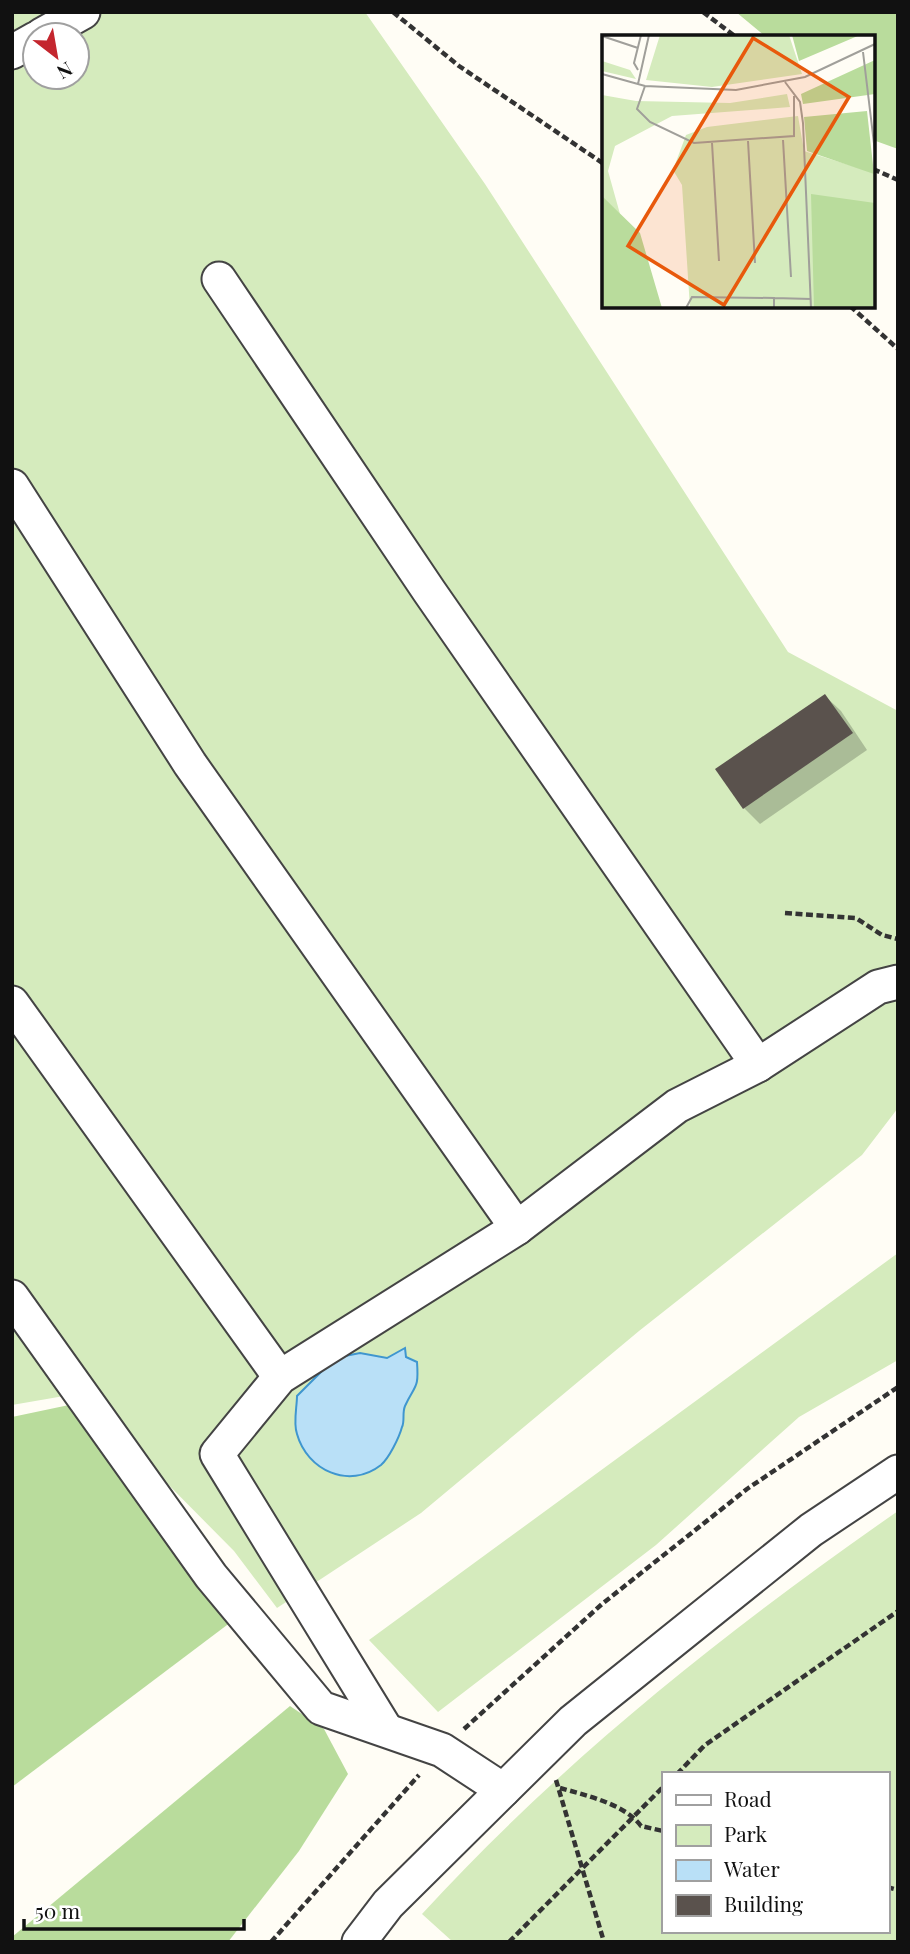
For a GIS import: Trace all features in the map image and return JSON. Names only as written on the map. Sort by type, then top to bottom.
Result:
[{"type":"street","points":[[67,21],[83,12]]},
{"type":"street","points":[[219,279],[429,591],[758,1065]]},
{"type":"street","points":[[12,486],[190,764],[517,1227]]},
{"type":"street","points":[[385,1728],[217,1454],[280,1377],[391,1310],[517,1227],[677,1106],[758,1065],[878,987],[898,982]]},
{"type":"street","points":[[12,1003],[280,1377]]},
{"type":"street","points":[[12,1297],[211,1576],[321,1708],[442,1750],[503,1790]]},
{"type":"street","points":[[359,1942],[388,1904],[573,1721],[811,1530],[898,1472]]},
{"type":"path","points":[[393,12],[459,66],[602,162]]},
{"type":"path","points":[[703,12],[733,35]]},
{"type":"path","points":[[875,170],[898,180]]},
{"type":"path","points":[[852,308],[898,349]]},
{"type":"path","points":[[785,913],[856,918],[882,935],[898,939]]},
{"type":"path","points":[[271,1942],[305,1899],[442,1750],[602,1604],[747,1489],[898,1387]]},
{"type":"path","points":[[679,1772],[705,1745],[898,1611]]},
{"type":"path","points":[[547,1749],[604,1942]]},
{"type":"path","points":[[559,1788],[634,1816],[641,1826],[662,1831]]},
{"type":"path","points":[[509,1942],[662,1788]]},
{"type":"green space","points":[[12,12],[365,12],[485,184],[788,652],[898,711],[898,1108],[862,1155],[639,1331],[421,1513],[277,1608],[234,1551],[139,1455],[93,1391],[12,1405]]},
{"type":"green space","points":[[736,12],[898,12],[898,149],[875,141],[875,35],[764,35]]},
{"type":"green space","points":[[898,1253],[898,1360],[799,1417],[656,1545],[438,1712],[369,1640]]},
{"type":"green space","points":[[69,1405],[231,1622],[12,1787],[12,1417]]},
{"type":"green space","points":[[898,1511],[898,1942],[453,1942],[422,1914],[476,1857],[589,1750],[709,1650]]},
{"type":"green space","points":[[290,1706],[324,1729],[348,1774],[299,1851],[228,1942],[12,1942],[12,1937]]},
{"type":"water","points":[[405,1348],[406,1357],[417,1362],[417,1382],[405,1406],[399,1437],[387,1458],[369,1472],[356,1476],[343,1476],[320,1466],[302,1447],[297,1434],[297,1396],[335,1358],[360,1353],[387,1358]]},
{"type":"building","points":[[825,694],[853,733],[743,809],[715,769]]}]
